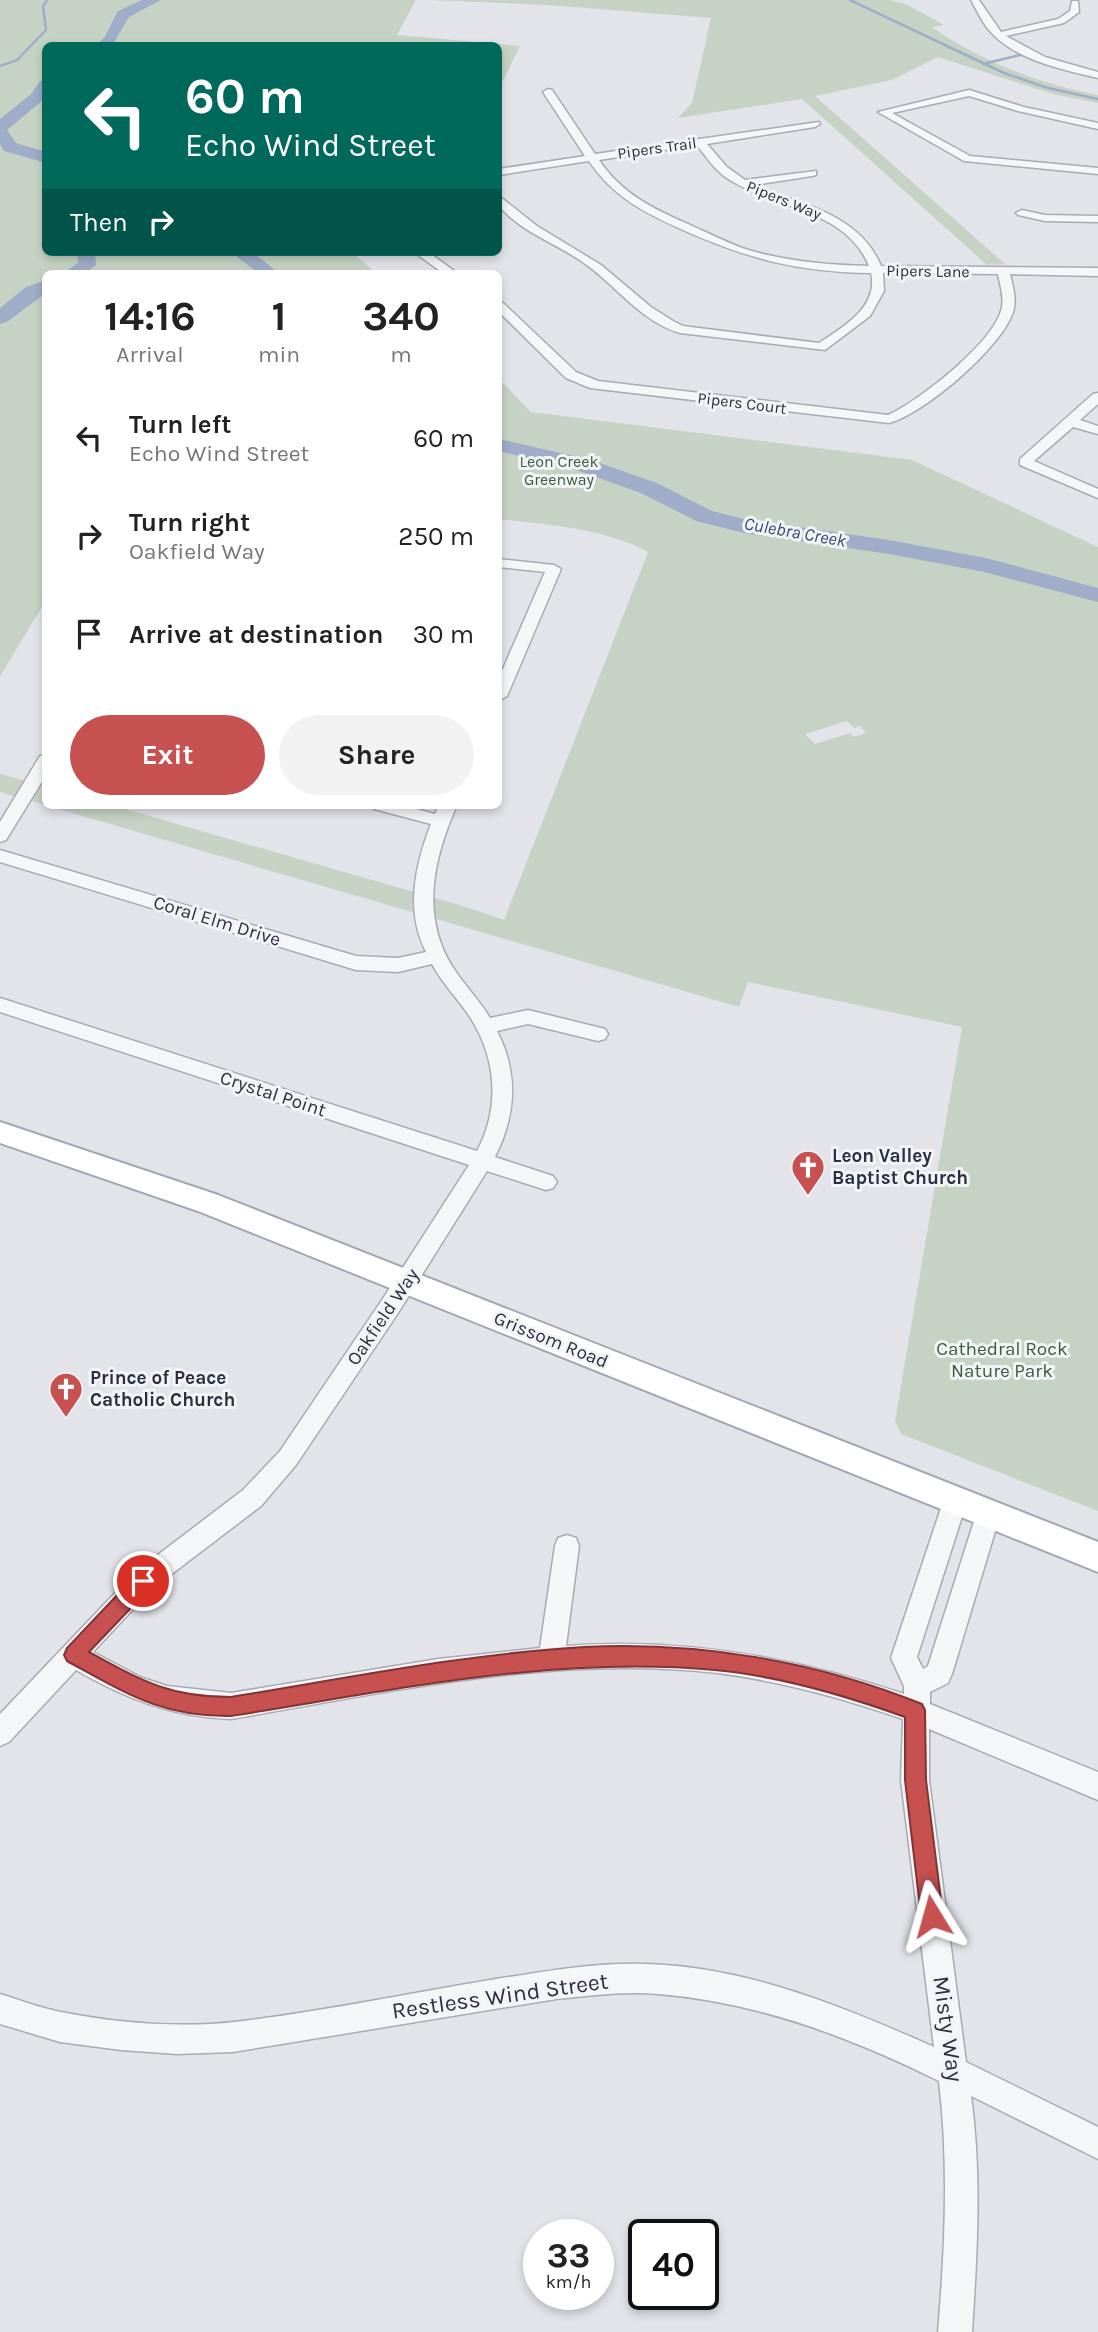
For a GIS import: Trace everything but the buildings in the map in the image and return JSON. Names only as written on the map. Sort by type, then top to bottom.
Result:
[{"type":"main road","name":"Grissom Road","points":[[0,1132],[208,1203],[1098,1557]]},
{"type":"street","points":[[975,0],[989,25],[1000,35],[1023,49],[1065,66],[1098,75]]},
{"type":"street","points":[[1000,35],[1064,20],[1074,12],[1075,3]]},
{"type":"street","points":[[1065,66],[1085,61]]},
{"type":"street","name":"Pipers Lane","points":[[548,92],[605,177],[635,202],[719,243],[760,257],[807,266],[877,270],[1098,272]]},
{"type":"street","points":[[1098,126],[1044,115],[969,93],[883,112],[968,159],[1098,172]]},
{"type":"street","name":"Pipers Trail","points":[[502,172],[815,124]]},
{"type":"street","name":"Pipers Way","points":[[700,142],[720,167],[745,184],[841,225],[865,244],[877,270]]},
{"type":"street","points":[[745,184],[812,173]]},
{"type":"street","points":[[502,202],[518,220],[596,265],[661,321],[680,329],[821,347],[859,320],[873,306],[879,290],[877,270]]},
{"type":"street","points":[[1022,214],[1045,218],[1098,219]]},
{"type":"street","name":"Pipers Way","points":[[841,225],[854,221]]},
{"type":"street","points":[[426,256],[447,270]]},
{"type":"street","points":[[749,266],[760,257]]},
{"type":"street","name":"Pipers Court","points":[[502,309],[571,375],[589,383],[879,420],[895,418],[978,354],[997,335],[1008,310],[1009,297],[1003,271]]},
{"type":"street","points":[[1098,397],[1025,462],[1098,494]]},
{"type":"street","points":[[1070,422],[1098,430]]},
{"type":"street","points":[[502,563],[554,569],[507,662],[502,683]]},
{"type":"street","points":[[0,836],[42,767]]},
{"type":"street","points":[[412,809],[444,813]]},
{"type":"street","name":"Oakfield Way","points":[[0,1733],[143,1581],[216,1528],[271,1478],[288,1458],[407,1282],[481,1162],[502,1108],[503,1082],[499,1056],[486,1026],[443,968],[426,921],[422,885],[428,856],[444,813]]},
{"type":"street","name":"Coral Elm Drive","points":[[0,856],[356,963],[398,965],[438,956]]},
{"type":"street","name":"Crystal Point","points":[[0,1005],[546,1182]]},
{"type":"street","points":[[486,1026],[528,1017],[598,1034]]},
{"type":"street","name":"Misty Way","points":[[955,1501],[904,1658],[916,1698],[915,1780],[961,2137],[961,2251],[955,2332]]},
{"type":"street","points":[[916,1698],[939,1674],[988,1515]]},
{"type":"street","points":[[551,1660],[567,1546]]},
{"type":"street","points":[[74,1655],[144,1692],[195,1707],[231,1706],[502,1663],[646,1656],[718,1661],[785,1672],[861,1692],[916,1698],[1098,1786]]},
{"type":"street","name":"Restless Wind Street","points":[[0,2009],[60,2027],[177,2039],[210,2038],[233,2037],[556,1984],[607,1979],[657,1979],[708,1985],[788,2004],[858,2030],[1098,2143]]},
{"type":"green space","points":[[0,0],[416,0],[397,35],[475,42],[42,42],[42,256],[357,256],[373,270],[42,270],[42,607],[0,676]]},
{"type":"green space","points":[[430,0],[889,0],[906,4],[944,25],[932,27],[991,61],[1054,84],[1098,95],[1098,103],[1053,94],[938,57],[892,80],[815,96],[1005,264],[987,265],[802,99],[678,118],[692,103],[711,18],[549,5]]},
{"type":"green space","points":[[502,44],[520,46],[503,81]]},
{"type":"green space","points":[[502,382],[531,412],[912,460],[1098,547],[1098,1511],[901,1434],[895,1421],[962,1027],[748,982],[739,1007],[58,809],[125,809],[504,920],[648,552],[613,538],[556,526],[502,519]],"holes":[[[847,721],[854,728],[860,726],[866,733],[854,737],[850,733],[815,744],[805,734]]]},
{"type":"green space","points":[[0,774],[42,785],[42,804],[0,792]]},
{"type":"waterway","points":[[0,66],[17,60],[46,30],[43,6],[47,0]]},
{"type":"waterway","points":[[107,42],[123,14],[154,0]]},
{"type":"waterway","points":[[850,0],[984,64]]},
{"type":"waterway","points":[[984,64],[1024,54]]},
{"type":"waterway","points":[[984,64],[1048,88],[1098,99]]},
{"type":"waterway","points":[[0,127],[42,90]]},
{"type":"waterway","points":[[0,132],[10,147],[42,157]]},
{"type":"waterway","points":[[78,270],[87,265],[86,256]]},
{"type":"waterway","name":"Culebra Creek","points":[[246,256],[266,270]]},
{"type":"waterway","points":[[0,318],[33,291],[42,288]]},
{"type":"waterway","name":"Culebra Creek","points":[[502,446],[583,465],[649,488],[704,516],[744,526],[889,547],[986,565],[1098,595]]},
{"type":"place","name":"Leon Valley Baptist Church","points":[[808,1197]]},
{"type":"place","name":"Prince of Peace Catholic Church","points":[[66,1419]]},
{"type":"route","points":[[143,1581],[74,1655],[144,1692],[195,1707],[231,1706],[502,1663],[585,1656],[646,1656],[718,1661],[785,1672],[861,1692],[915,1710],[915,1780],[932,1916]]},
{"type":"park label","name":"Leon Creek Greenway","points":[[559,470]]},
{"type":"park label","name":"Cathedral Rock Nature Park","points":[[1002,1360]]}]
